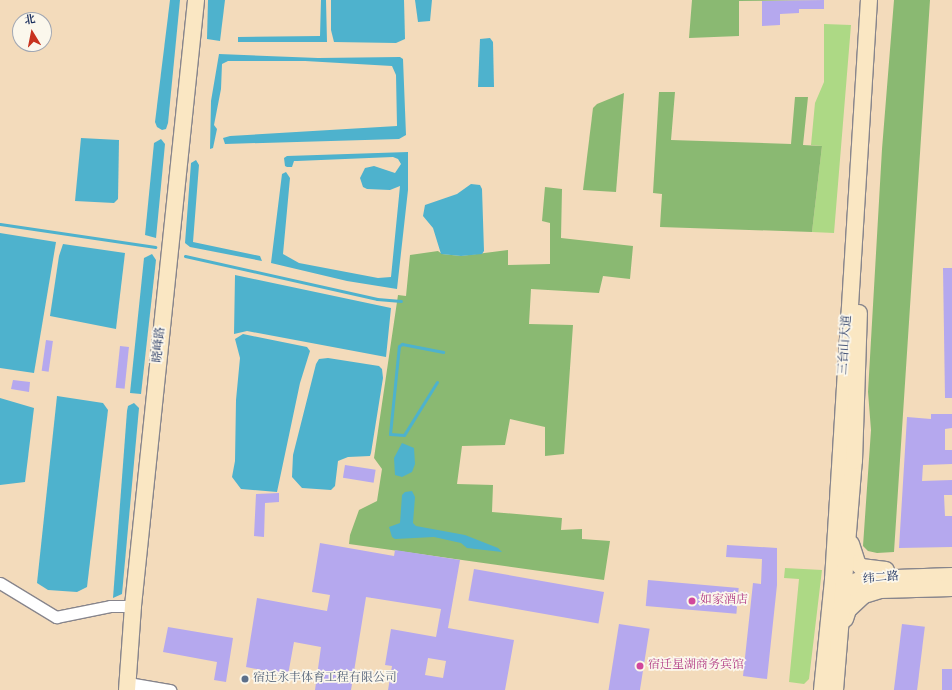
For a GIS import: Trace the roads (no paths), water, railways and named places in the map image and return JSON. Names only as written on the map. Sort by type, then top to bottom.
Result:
[{"type":"main road","name":"晓峰路","points":[[127,686],[133,606],[196,0]]},
{"type":"main road","name":"三台山大道","points":[[835,690],[836,623],[869,0]]},
{"type":"main road","name":"三台山大道","points":[[845,592],[849,536],[859,301],[879,0]]},
{"type":"main road","points":[[849,536],[857,563],[866,569],[952,569]]},
{"type":"main road","name":"纬二路","points":[[836,623],[845,592],[857,582],[874,578],[952,576]]},
{"type":"main road","name":"纬二路","points":[[836,623],[864,595],[880,590],[952,588]]},
{"type":"main road","name":"三台山大道","points":[[822,690],[836,623]]},
{"type":"street","points":[[0,583],[56,617],[110,606],[133,606]]},
{"type":"street","points":[[127,686],[170,690]]},
{"type":"water","points":[[170,0],[180,0],[168,123],[166,129],[162,130],[157,127],[155,122]]},
{"type":"water","points":[[208,0],[225,0],[220,41],[207,39]]},
{"type":"water","points":[[321,0],[326,0],[327,42],[238,42],[238,37],[320,36]]},
{"type":"water","points":[[331,0],[404,0],[405,39],[396,43],[334,42],[331,30]]},
{"type":"water","points":[[415,0],[432,0],[430,21],[418,22]]},
{"type":"water","points":[[490,38],[493,42],[494,87],[478,87],[480,39]]},
{"type":"water","points":[[219,54],[318,58],[400,57],[403,59],[406,135],[399,139],[225,144],[223,138],[230,136],[397,126],[396,75],[392,66],[305,61],[228,61],[222,64],[221,89],[214,125],[217,129],[213,148],[210,149],[211,101]]},
{"type":"water","points":[[81,138],[119,140],[118,199],[114,203],[75,201]]},
{"type":"water","points":[[161,139],[165,144],[156,238],[145,235],[154,143]]},
{"type":"water","points":[[408,152],[408,190],[397,289],[347,281],[271,263],[282,174],[286,172],[290,178],[283,254],[299,263],[378,278],[391,277],[400,186],[390,190],[367,189],[363,187],[360,178],[365,168],[374,166],[395,173],[401,164],[398,159],[393,157],[294,161],[292,167],[287,167],[285,166],[284,158],[287,156]]},
{"type":"water","points":[[196,160],[199,165],[193,242],[260,256],[262,261],[190,247],[185,243],[191,163]]},
{"type":"water","points":[[471,184],[480,185],[482,189],[484,251],[482,254],[461,256],[441,254],[433,228],[423,216],[425,205],[457,194]]},
{"type":"water","points":[[0,233],[56,242],[34,373],[0,368]]},
{"type":"water","points":[[63,244],[125,253],[116,329],[50,316],[59,256]]},
{"type":"water","points":[[152,254],[156,260],[141,394],[130,393],[144,258]]},
{"type":"water","points":[[235,275],[391,308],[386,357],[247,331],[234,334]]},
{"type":"water","points":[[243,334],[307,347],[310,351],[300,383],[277,492],[241,489],[232,477],[235,461],[236,400],[240,358],[235,339]]},
{"type":"water","points":[[328,358],[379,366],[382,369],[383,378],[371,453],[370,456],[348,457],[338,461],[335,486],[331,490],[302,488],[292,477],[293,455],[316,364],[319,359]]},
{"type":"water","points":[[57,396],[103,403],[108,410],[87,587],[77,592],[48,590],[37,583]]},
{"type":"water","points":[[0,398],[34,408],[25,482],[0,485]]},
{"type":"water","points":[[134,403],[139,408],[122,594],[113,598],[127,411],[128,406]]},
{"type":"water","points":[[402,443],[414,448],[415,464],[412,472],[402,477],[395,475],[394,458]]},
{"type":"water","points":[[412,491],[415,497],[413,523],[416,526],[465,535],[498,548],[502,552],[467,548],[461,543],[434,537],[395,539],[392,537],[389,527],[400,523],[402,495],[405,492]]},
{"type":"waterway","points":[[0,224],[155,247]]},
{"type":"waterway","points":[[185,256],[377,299],[401,301]]},
{"type":"waterway","points":[[437,382],[404,435],[390,434],[399,346],[402,344],[443,352]]},
{"type":"place","name":"如家酒店","points":[[692,601]]},
{"type":"place","name":"宿迁星湖商务宾馆","points":[[640,666]]},
{"type":"place","name":"宿迁永丰体育工程有限公司","points":[[245,679]]}]
